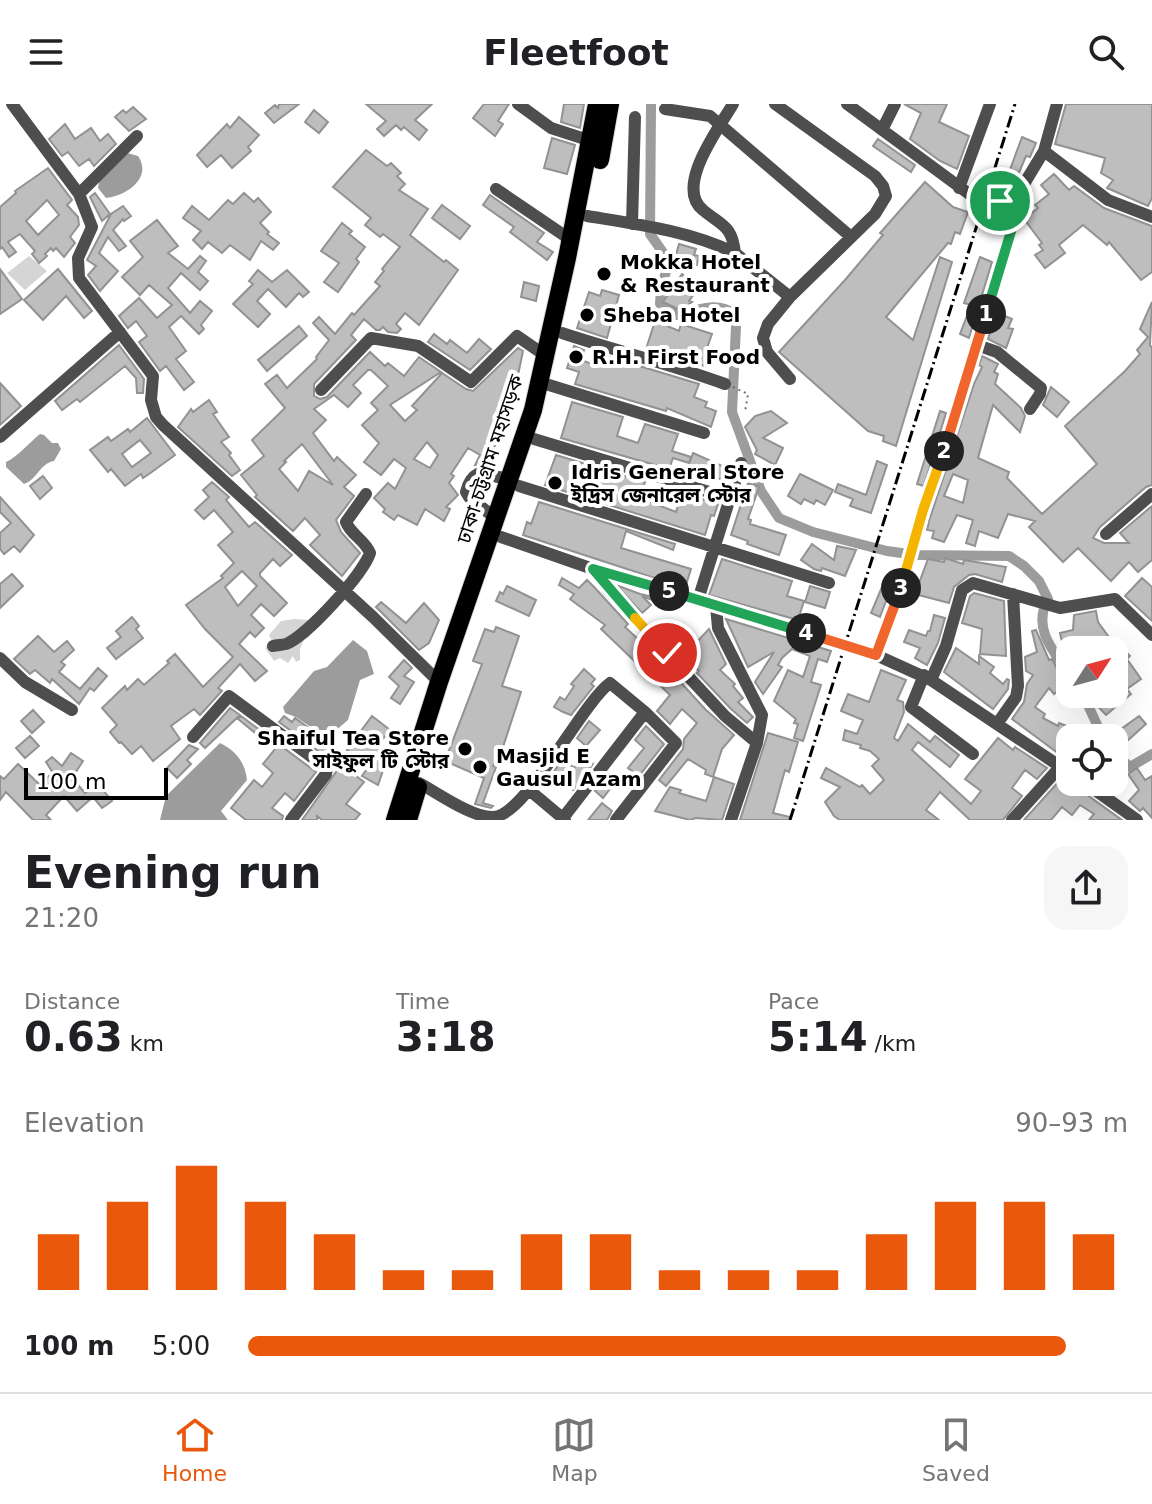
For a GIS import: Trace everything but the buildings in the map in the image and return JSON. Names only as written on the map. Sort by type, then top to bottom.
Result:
[{"type":"highway","name":"ঢাকা-চট্টগ্রাম মহাসড়ক","points":[[395,820],[495,518],[534,439],[562,333],[597,104]]},
{"type":"highway","name":"ঢাকা-চট্টগ্রাম মহাসড়ক","points":[[408,820],[448,684],[501,537],[608,123],[610,104]]},
{"type":"street","points":[[12,104],[79,194],[92,227],[78,258],[79,278],[153,376],[151,400],[156,417],[439,682]]},
{"type":"street","points":[[518,104],[551,128],[591,141]]},
{"type":"street","points":[[733,104],[699,161],[692,188],[693,199],[701,209],[726,226],[734,237],[735,253]]},
{"type":"street","points":[[775,104],[875,176],[886,196],[875,214],[790,297],[768,324],[763,338],[767,352],[790,379]]},
{"type":"street","points":[[847,104],[976,199],[991,202],[1018,194]]},
{"type":"street","points":[[882,130],[895,104]]},
{"type":"street","points":[[959,188],[990,104]]},
{"type":"street","points":[[876,655],[908,568],[977,345],[1019,205],[1018,194],[1044,151],[1057,104]]},
{"type":"street","points":[[665,109],[710,116],[850,236]]},
{"type":"street","points":[[635,117],[643,226]]},
{"type":"street","points":[[79,194],[137,136]]},
{"type":"street","points":[[1044,151],[1108,200],[1152,217]]},
{"type":"street","points":[[496,189],[579,227],[643,226],[717,244],[735,253],[790,297]]},
{"type":"street","points":[[0,437],[120,332]]},
{"type":"street","points":[[562,333],[609,349],[674,365],[725,384]]},
{"type":"street","points":[[321,390],[371,338],[418,346],[471,382],[517,336],[546,356]]},
{"type":"street","points":[[977,345],[997,352],[1041,388],[1030,409]]},
{"type":"street","points":[[549,385],[704,433]]},
{"type":"street","points":[[534,439],[729,498]]},
{"type":"street","points":[[698,600],[741,463]]},
{"type":"street","points":[[495,518],[466,492],[471,478],[479,473],[829,583]]},
{"type":"street","points":[[273,646],[287,644],[345,592],[370,553],[346,522],[366,494]]},
{"type":"street","points":[[1106,534],[1152,494]]},
{"type":"street","points":[[501,537],[593,569],[876,655],[928,678],[1056,764]]},
{"type":"street","points":[[593,569],[609,591],[725,716],[757,743]]},
{"type":"street","points":[[973,754],[911,707],[949,638],[962,590],[967,585],[973,583],[1060,608],[1115,599],[1152,635]]},
{"type":"street","points":[[997,724],[1016,697],[1018,686],[1013,594]]},
{"type":"street","points":[[716,606],[718,628],[762,715],[757,743],[731,820]]},
{"type":"street","points":[[0,658],[25,682],[72,710]]},
{"type":"street","points":[[419,783],[479,815],[494,818],[511,811],[606,685],[614,684],[673,739],[675,747],[616,820]]},
{"type":"street","points":[[193,737],[229,696],[324,766],[326,774],[291,820]]},
{"type":"street","points":[[528,789],[564,819],[645,712]]},
{"type":"street","points":[[1012,820],[1056,778]]},
{"type":"street","points":[[1104,796],[1137,820]]},
{"type":"path","points":[[744,391],[749,398],[745,412]]},
{"type":"shaded area","points":[[124,152],[138,156],[142,164],[140,178],[129,190],[106,198],[98,188],[100,177]]},
{"type":"shaded area","points":[[29,256],[47,271],[25,290],[7,273]]},
{"type":"shaded area","points":[[40,434],[52,443],[58,443],[61,449],[54,461],[24,484],[6,467],[6,462]]},
{"type":"shaded area","points":[[309,620],[313,625],[300,649],[300,660],[296,662],[293,656],[288,663],[280,658],[274,661],[265,648],[272,641],[269,635],[281,621]]},
{"type":"shaded area","points":[[353,640],[367,651],[374,674],[360,680],[348,720],[327,738],[285,713],[283,707],[314,671],[327,667]]},
{"type":"shaded area","points":[[220,743],[239,758],[247,780],[221,811],[228,820],[160,820],[166,796]]},
{"type":"waterway","points":[[651,104],[650,234],[669,261],[660,304],[677,315],[714,307],[734,314],[732,412],[761,491],[779,518],[813,532],[887,551],[916,555],[1009,556],[1039,581],[1048,599],[1042,620],[1043,629],[1056,655]]},
{"type":"waterway","points":[[1089,708],[1097,724]]},
{"type":"waterway","points":[[1128,765],[1130,767],[1152,754]]},
{"type":"railway","points":[[790,820],[1015,104]]},
{"type":"place","name":"Mokka Hotel & Restaurant","points":[[604,274]]},
{"type":"place","name":"Sheba Hotel","points":[[587,315]]},
{"type":"place","name":"R.H. First Food","points":[[576,357]]},
{"type":"place","name":"Idris General Store ইদ্রিস জেনারেল স্টোর","points":[[555,483]]},
{"type":"place","name":"Shaiful Tea Store সাইফুল টি স্টোর","points":[[465,749]]},
{"type":"place","name":"Masjid E Gausul Azam","points":[[480,767]]},
{"type":"route","points":[[667,653],[609,591],[593,569],[876,655],[908,568],[923,510],[933,487],[1019,205],[1018,194],[1000,201]]}]
